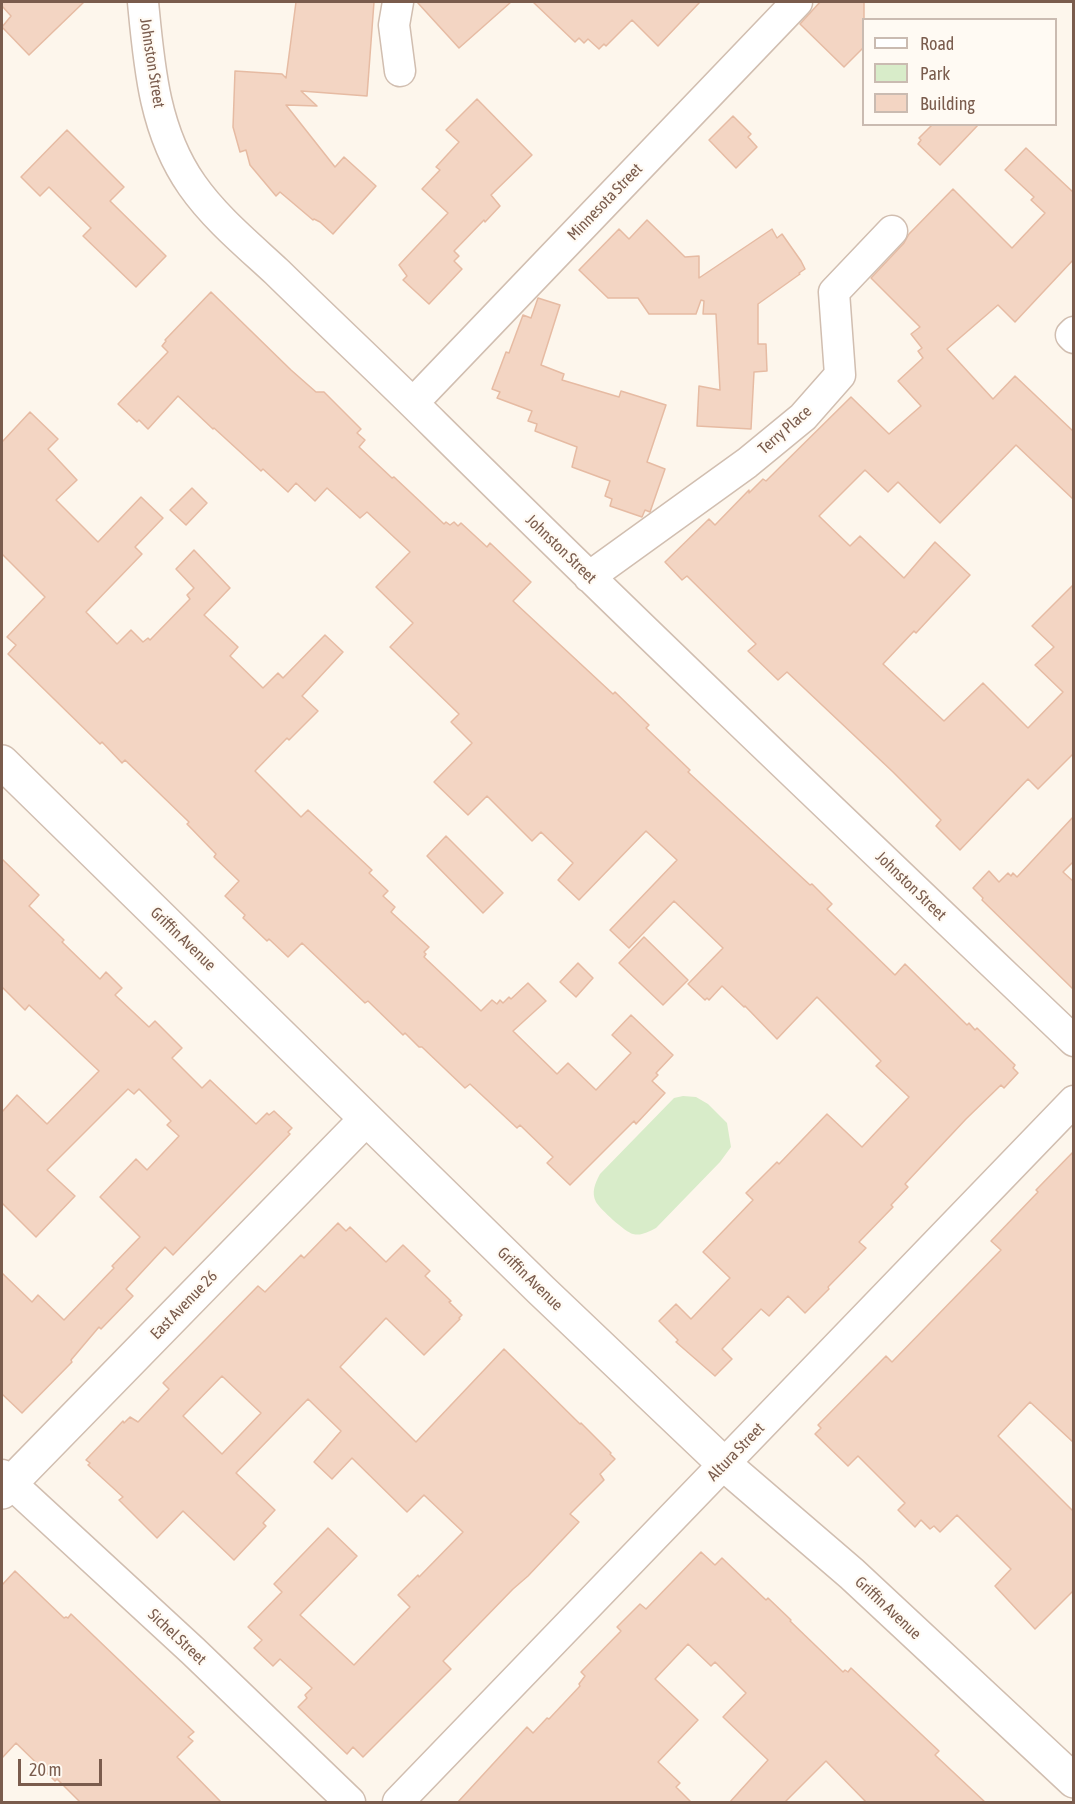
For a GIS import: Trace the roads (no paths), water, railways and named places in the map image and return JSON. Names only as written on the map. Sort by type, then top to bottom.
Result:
[{"type":"street","name":"Johnston Street","points":[[143,2],[149,62],[157,107],[171,148],[192,185],[222,219],[589,577],[1074,1041]]},
{"type":"street","points":[[398,2],[394,25],[400,70]]},
{"type":"street","name":"Minnesota Street","points":[[413,403],[797,2]]},
{"type":"street","name":"Terry Place","points":[[589,577],[747,463],[803,417],[840,375],[834,292],[892,231]]},
{"type":"street","name":"Griffin Avenue","points":[[2,762],[366,1119],[724,1464],[852,1574],[1074,1781]]},
{"type":"street","name":"Altura Street","points":[[398,1803],[1074,1101]]},
{"type":"street","name":"East Avenue 26","points":[[4,1483],[366,1119]]},
{"type":"street","name":"Sichel Street","points":[[4,1483],[193,1651],[350,1803]]}]
